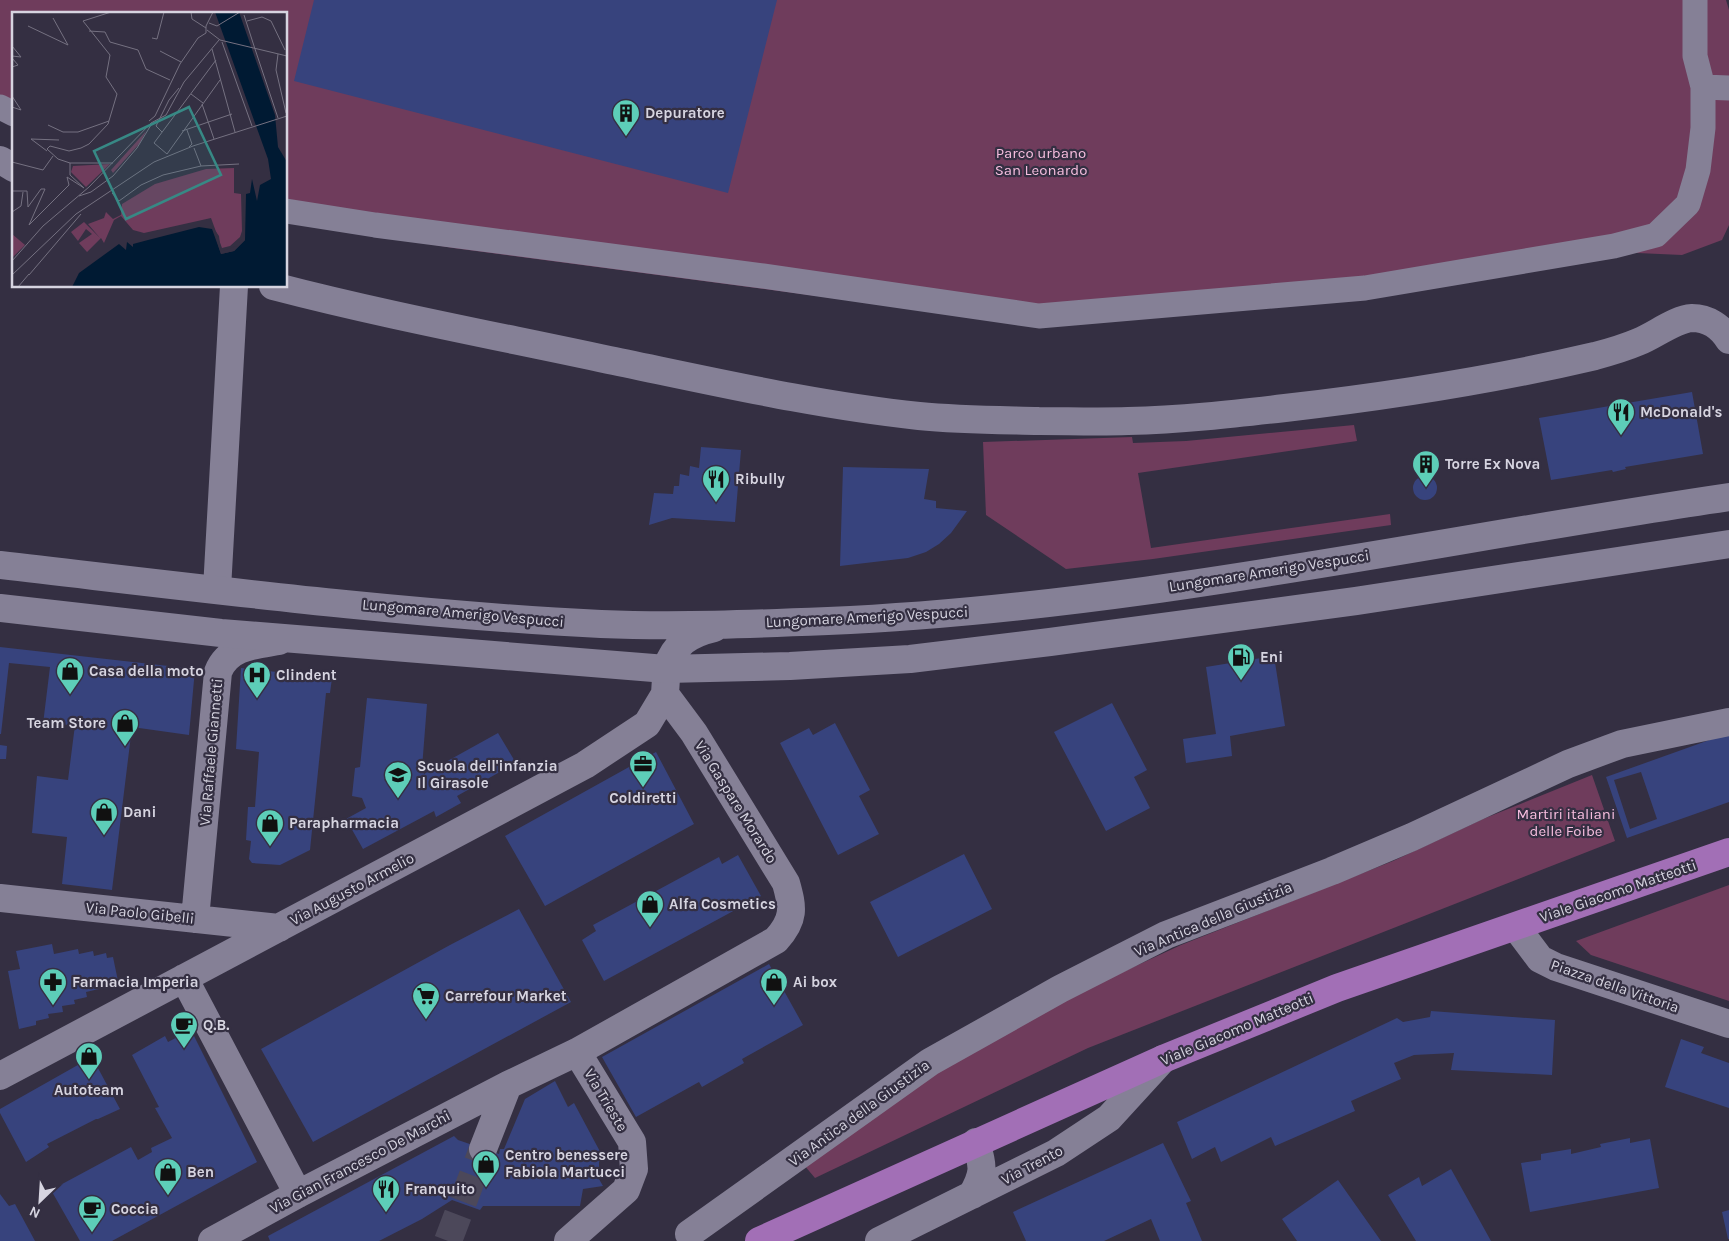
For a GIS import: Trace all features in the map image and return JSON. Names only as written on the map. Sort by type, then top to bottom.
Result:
[{"type":"main road","name":"Viale Giacomo Matteotti","points":[[759,1241],[1163,1059],[1336,988],[1729,852]]},
{"type":"street","points":[[288,211],[375,225],[753,274],[1039,316],[1365,288],[1614,246],[1656,235],[1688,204],[1698,170],[1703,128],[1703,88],[1695,56],[1695,0]]},
{"type":"street","points":[[1703,88],[1729,88]]},
{"type":"street","points":[[0,107],[12,113]]},
{"type":"street","points":[[0,160],[12,167]]},
{"type":"street","points":[[142,624],[190,618],[203,612],[212,602],[217,589],[234,288]]},
{"type":"street","points":[[281,288],[330,301],[738,388],[863,409],[960,420],[1130,422],[1256,412],[1363,399],[1466,382],[1565,363],[1614,351],[1639,342],[1680,321],[1692,318],[1705,320],[1716,325],[1729,340]]},
{"type":"street","name":"Lungomare Amerigo Vespucci","points":[[0,565],[418,612],[604,624],[730,624],[831,621],[1010,609],[1285,570],[1634,511],[1729,497]]},
{"type":"street","points":[[0,608],[666,681],[790,666],[910,659],[1050,642],[1356,600],[1729,544]]},
{"type":"street","name":"Via Gaspare Morardo","points":[[604,624],[629,630],[644,638],[654,645],[660,654],[666,681],[694,734],[786,883],[791,901],[791,917]]},
{"type":"street","name":"Via Augusto Armelio","points":[[0,1076],[585,765],[647,724],[666,681],[671,655],[677,646],[687,638],[702,631],[730,624]]},
{"type":"street","name":"Via Raffaele Giannetti","points":[[195,919],[218,672],[222,662],[230,654],[247,647],[293,639]]},
{"type":"street","name":"Via Antica della Giustizia","points":[[689,1234],[930,1062],[1060,989],[1166,936],[1403,841],[1568,764],[1619,736],[1729,722]]},
{"type":"street","name":"Via Paolo Gibelli","points":[[0,898],[279,928]]},
{"type":"street","name":"Via Gian Francesco De Marchi","points":[[212,1241],[508,1085],[577,1052],[776,940],[785,930],[791,917]]},
{"type":"street","name":"Piazza della Vittoria","points":[[1516,927],[1540,959],[1556,967],[1729,1024]]},
{"type":"street","points":[[184,978],[298,1194]]},
{"type":"street","name":"Via Trieste","points":[[568,1241],[626,1190],[634,1169],[632,1142],[577,1052]]},
{"type":"street","name":"Via Trento","points":[[879,1241],[1056,1153],[1109,1118],[1163,1059]]},
{"type":"street","points":[[483,1149],[508,1085]]},
{"type":"street","points":[[972,1195],[981,1179],[982,1165],[976,1142]]},
{"type":"green space","name":"Parco urbano San Leonardo","points":[[0,0],[1726,0],[1729,10],[1729,225],[1722,240],[1682,255],[1615,252],[1038,325],[453,248],[288,220],[288,12],[12,12],[12,121],[0,116]]},
{"type":"green space","points":[[1354,425],[1357,441],[1138,473],[1151,548],[1390,514],[1391,525],[1153,559],[1066,569],[986,515],[983,442],[1132,437],[1133,443],[1186,441]]},
{"type":"green space","name":"Martiri italiani delle Foibe","points":[[1592,775],[1615,841],[1088,1048],[815,1178],[804,1165],[896,1100],[978,1046],[1058,1002],[1181,945],[1393,861],[1483,819]]},
{"type":"green space","points":[[1729,885],[1729,1001],[1591,955],[1576,941]]},
{"type":"building","name":"Depuratore","points":[[314,0],[777,0],[728,193],[294,81]]},
{"type":"building","name":"McDonald's","points":[[1692,392],[1703,454],[1625,467],[1626,469],[1613,472],[1612,470],[1551,480],[1539,418]]},
{"type":"building","points":[[701,447],[741,450],[735,522],[672,518],[649,525],[654,493],[673,494],[674,486],[679,486],[680,474],[689,476],[690,466],[699,468]]},
{"type":"building","points":[[843,467],[929,469],[924,499],[936,501],[936,508],[967,511],[951,533],[926,552],[908,558],[840,566]]},
{"type":"building","name":"Torre Ex Nova","points":[[1420,476],[1430,476],[1437,483],[1437,493],[1430,500],[1420,500],[1413,493],[1413,483]]},
{"type":"building","points":[[0,647],[195,669],[189,735],[132,727],[112,890],[62,884],[67,837],[32,833],[37,776],[68,780],[75,725],[43,724],[50,667],[9,663],[0,734]]},
{"type":"building","points":[[1274,656],[1285,726],[1230,736],[1232,756],[1186,763],[1183,739],[1216,734],[1206,667]]},
{"type":"building","points":[[241,668],[332,678],[330,693],[326,693],[310,850],[280,865],[252,863],[249,859],[251,841],[246,840],[248,807],[255,807],[259,752],[236,749]]},
{"type":"building","points":[[367,698],[427,704],[422,768],[424,774],[498,733],[516,763],[457,796],[461,803],[436,817],[434,811],[363,849],[346,819],[366,808],[362,798],[352,796],[355,768],[360,767]]},
{"type":"building","points":[[1112,703],[1147,770],[1134,777],[1150,808],[1106,831],[1054,732]]},
{"type":"building","points":[[835,723],[870,790],[859,796],[879,834],[838,855],[780,743],[809,728],[813,735]]},
{"type":"building","points":[[1729,733],[1729,802],[1627,838],[1606,777]],"holes":[[[1641,772],[1657,819],[1630,829],[1614,780]]]},
{"type":"building","points":[[0,745],[7,746],[6,759],[0,759]]},
{"type":"building","points":[[656,752],[694,824],[545,906],[505,836]]},
{"type":"building","points":[[964,854],[992,909],[898,957],[870,902]]},
{"type":"building","points":[[738,855],[761,896],[604,981],[582,940],[596,931],[593,925],[719,857],[722,864]]},
{"type":"building","name":"Carrefour Market","points":[[519,909],[571,1002],[313,1142],[261,1049]]},
{"type":"building","points":[[52,944],[54,954],[78,949],[79,954],[93,951],[94,956],[106,953],[107,958],[113,957],[118,981],[99,985],[99,989],[86,992],[87,997],[74,1000],[75,1004],[62,1006],[63,1012],[48,1014],[49,1018],[36,1021],[36,1025],[19,1029],[8,971],[20,969],[16,951]]},
{"type":"building","points":[[769,964],[803,1025],[742,1059],[744,1063],[702,1087],[699,1082],[636,1117],[602,1057]]},
{"type":"building","points":[[1431,1011],[1555,1020],[1552,1075],[1451,1070],[1454,1053],[1414,1055],[1394,1063],[1401,1079],[1351,1101],[1355,1111],[1275,1146],[1271,1137],[1221,1162],[1215,1147],[1192,1159],[1177,1122],[1397,1018],[1403,1022],[1430,1017]]},
{"type":"building","points":[[191,1030],[257,1162],[112,1241],[80,1241],[51,1190],[131,1147],[138,1160],[152,1152],[151,1148],[172,1138],[155,1108],[159,1107],[132,1055],[165,1036],[168,1042]]},
{"type":"building","points":[[1681,1039],[1704,1047],[1701,1053],[1729,1063],[1729,1108],[1665,1087]]},
{"type":"building","points":[[92,1057],[120,1109],[47,1144],[49,1147],[26,1162],[0,1113],[0,1109]]},
{"type":"building","points":[[555,1081],[568,1107],[574,1103],[604,1159],[599,1162],[599,1179],[603,1186],[583,1189],[580,1206],[483,1206],[480,1210],[452,1200],[422,1219],[379,1241],[270,1241],[268,1236],[454,1136],[458,1140],[499,1154],[500,1149],[504,1149],[525,1099]]},
{"type":"building","points":[[1630,1138],[1630,1143],[1650,1139],[1659,1188],[1530,1212],[1521,1163],[1541,1160],[1541,1154],[1571,1149],[1571,1154],[1601,1147],[1600,1144]]},
{"type":"building","points":[[1163,1143],[1191,1201],[1186,1203],[1202,1241],[1160,1241],[1151,1219],[1104,1241],[1026,1241],[1013,1212]]},
{"type":"building","points":[[1451,1169],[1491,1241],[1416,1241],[1388,1195],[1419,1177],[1422,1186]]},
{"type":"building","points":[[1338,1180],[1381,1241],[1297,1241],[1282,1219]]},
{"type":"building","points":[[0,1194],[9,1206],[15,1204],[35,1241],[0,1241]]},
{"type":"building","points":[[1729,1210],[1729,1239],[1728,1239],[1722,1212]]},
{"type":"tunnel","points":[[448,1241],[483,1149]]},
{"type":"place","name":"Depuratore","points":[[626,137]]},
{"type":"place","name":"McDonald's","points":[[1621,436]]},
{"type":"place","name":"Torre Ex Nova","points":[[1426,488]]},
{"type":"place","name":"Ribully","points":[[716,503]]},
{"type":"place","name":"Eni","points":[[1241,681]]},
{"type":"place","name":"Casa della moto","points":[[70,695]]},
{"type":"place","name":"Clindent","points":[[257,699]]},
{"type":"place","name":"Team Store","points":[[125,747]]},
{"type":"place","name":"Coldiretti","points":[[643,788]]},
{"type":"place","name":"Scuola dell'infanzia Il Girasole","points":[[398,799]]},
{"type":"place","name":"Dani","points":[[104,836]]},
{"type":"place","name":"Parapharmacia","points":[[270,847]]},
{"type":"place","name":"Alfa Cosmetics","points":[[650,928]]},
{"type":"place","name":"Farmacia Imperia","points":[[53,1006]]},
{"type":"place","name":"Ai box","points":[[774,1006]]},
{"type":"place","name":"Carrefour Market","points":[[426,1020]]},
{"type":"place","name":"Q.B.","points":[[184,1049]]},
{"type":"place","name":"Autoteam","points":[[89,1080]]},
{"type":"place","name":"Centro benessere Fabiola Martucci","points":[[486,1188]]},
{"type":"place","name":"Ben","points":[[168,1196]]},
{"type":"place","name":"Franquito","points":[[386,1213]]},
{"type":"place","name":"Coccia","points":[[92,1233]]}]
